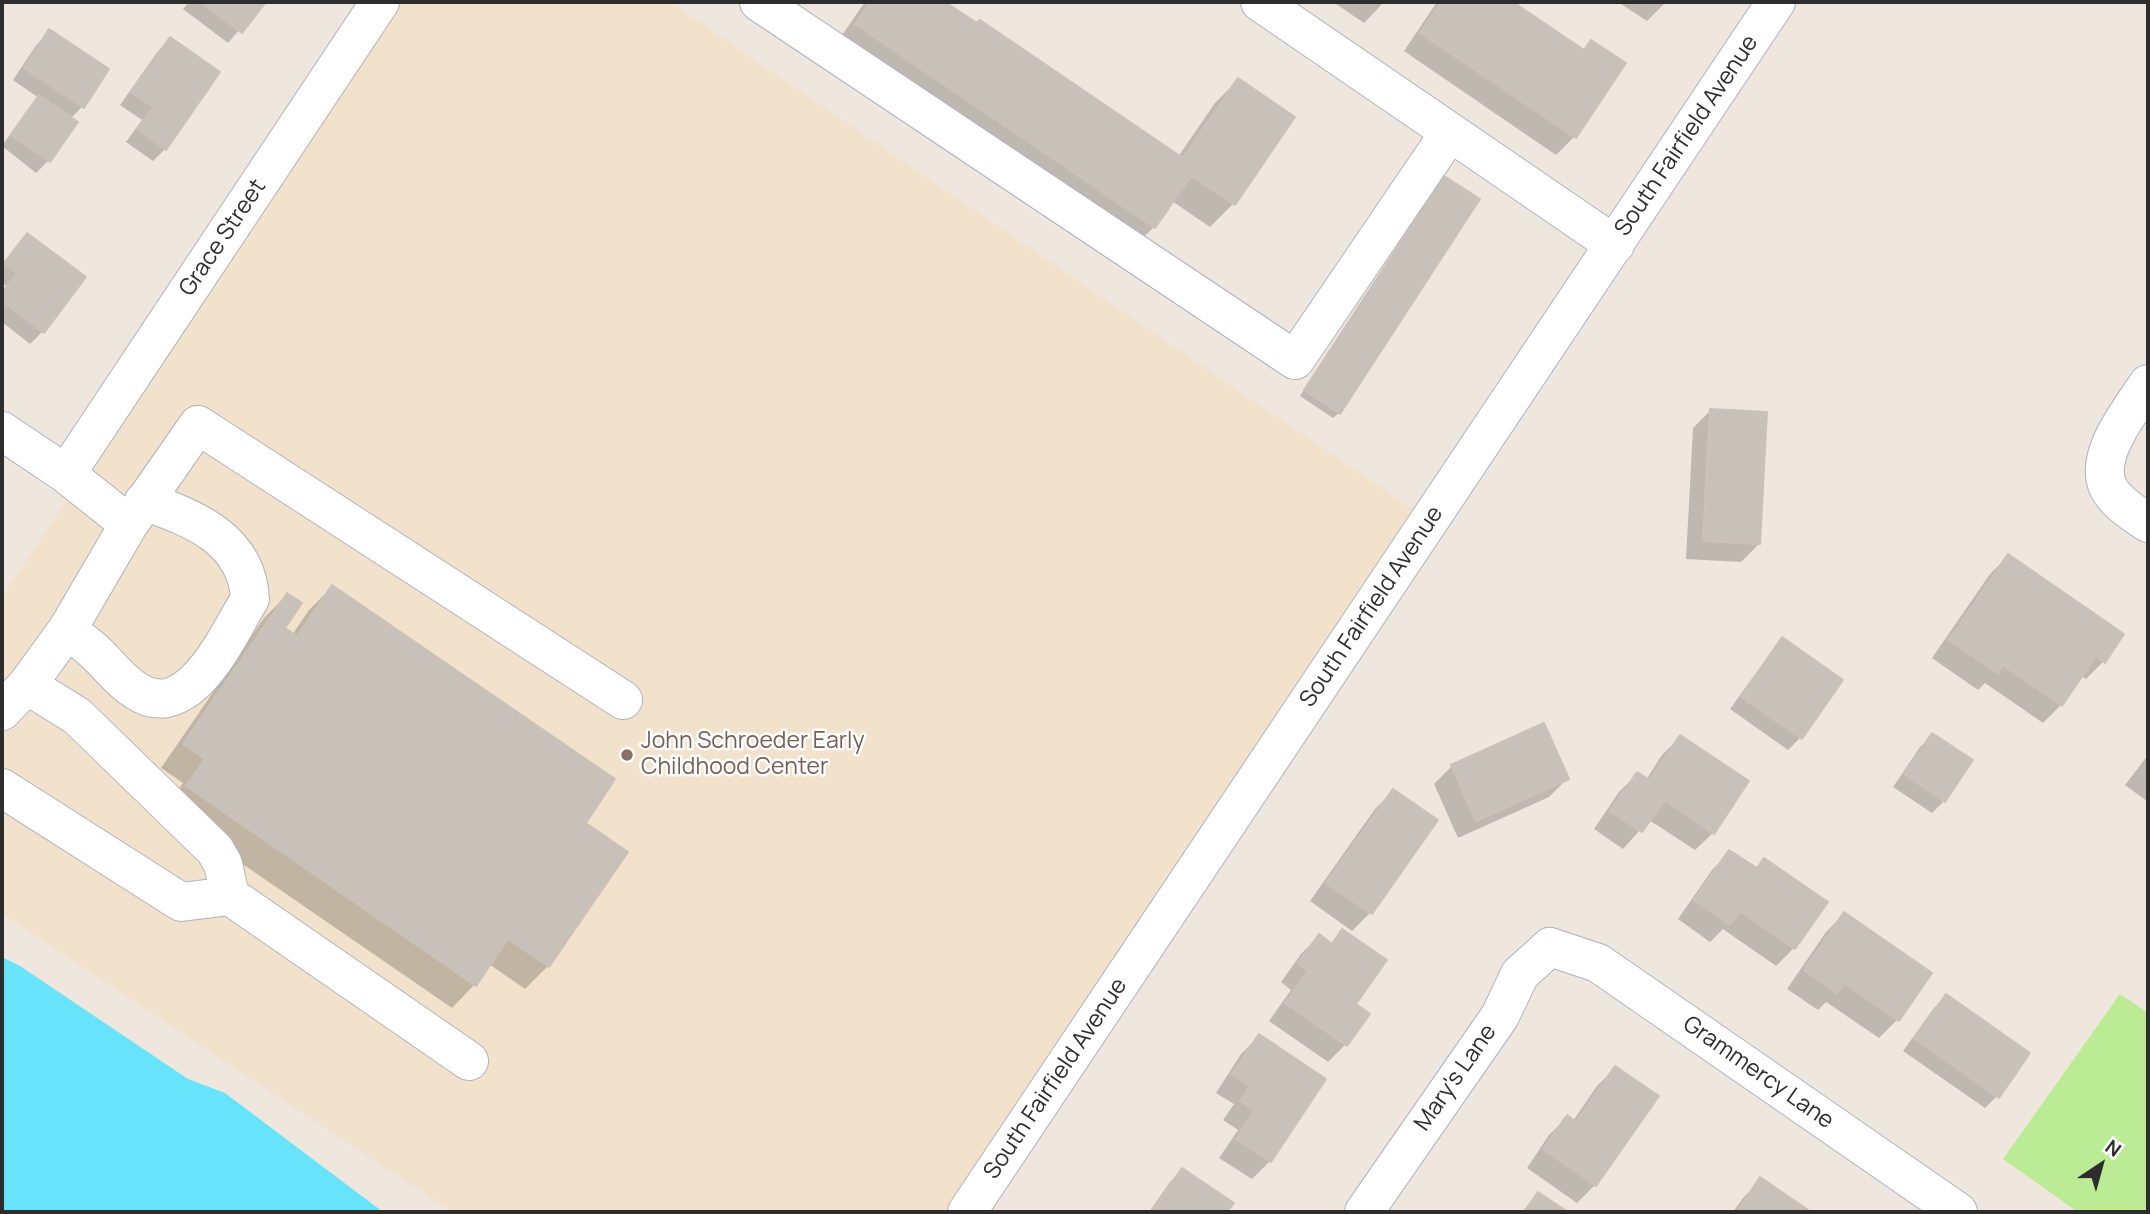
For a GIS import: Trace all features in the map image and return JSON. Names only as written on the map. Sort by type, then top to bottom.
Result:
[{"type":"street","name":"Grace Street","points":[[66,474],[380,2]]},
{"type":"street","points":[[759,2],[1295,360],[1450,132]]},
{"type":"street","points":[[1260,2],[1615,245]]},
{"type":"street","name":"South Fairfield Avenue","points":[[967,1212],[1776,2]]},
{"type":"street","points":[[2148,384],[2110,446],[2104,464],[2109,490],[2148,523]]},
{"type":"street","points":[[230,896],[223,864],[215,850],[77,716],[14,698],[67,630],[136,513],[198,425],[624,700]]},
{"type":"street","points":[[2,431],[66,474],[136,513],[179,513],[213,531],[240,562],[249,587],[250,599],[202,677],[179,695],[164,699],[136,692],[67,630]]},
{"type":"street","points":[[2,788],[181,902],[230,896],[469,1061]]},
{"type":"street","name":"Mary's Lane","points":[[1364,1212],[1500,1016],[1520,974],[1550,947]]},
{"type":"street","name":"Grammercy Lane","points":[[1550,947],[1598,964],[1958,1212]]},
{"type":"shaded area","name":"John Schroeder Early Childhood Center","points":[[400,2],[670,2],[1415,511],[950,1212],[452,1212],[2,914],[2,597]]},
{"type":"green space","points":[[2120,994],[2148,1013],[2148,1212],[2078,1212],[2003,1159]]},
{"type":"water","points":[[2,957],[20,966],[188,1079],[225,1093],[383,1212],[2,1212]]},
{"type":"building","points":[[201,2],[266,2],[242,33]]},
{"type":"building","points":[[870,2],[945,2],[977,23],[980,20],[1183,158],[1238,78],[1295,117],[1235,205],[1191,176],[1155,228],[855,24]]},
{"type":"building","points":[[1441,2],[1513,2],[1584,50],[1591,40],[1626,63],[1576,138],[1420,33]]},
{"type":"building","points":[[49,29],[109,69],[84,108],[24,68]]},
{"type":"building","points":[[170,37],[220,72],[166,150],[137,129],[153,107],[131,92]]},
{"type":"building","points":[[39,95],[78,122],[50,162],[11,135]]},
{"type":"building","points":[[1444,176],[1480,199],[1340,414],[1304,390]]},
{"type":"building","points":[[27,233],[86,277],[44,333],[2,301],[2,293],[17,273],[4,263]]},
{"type":"building","points":[[1710,409],[1767,412],[1760,544],[1703,541]]},
{"type":"building","points":[[2008,554],[2124,634],[2105,663],[2096,656],[2062,706],[2003,665],[1998,674],[1949,640]]},
{"type":"building","points":[[332,585],[615,779],[586,823],[628,852],[549,967],[508,939],[476,986],[186,786],[205,759],[183,744],[287,593],[302,603],[285,628],[297,636]]},
{"type":"building","points":[[1782,637],[1843,680],[1802,739],[1741,697]]},
{"type":"building","points":[[1544,723],[1569,779],[1476,821],[1451,765]]},
{"type":"building","points":[[1932,733],[1973,760],[1945,802],[1904,774]]},
{"type":"building","points":[[1680,735],[1749,781],[1714,834],[1665,800],[1642,832],[1610,811],[1637,772],[1650,780]]},
{"type":"building","points":[[1393,789],[1438,820],[1372,914],[1326,883]]},
{"type":"building","points":[[1729,850],[1757,868],[1764,858],[1828,902],[1795,949],[1740,911],[1730,925],[1694,900]]},
{"type":"building","points":[[1844,912],[1932,973],[1899,1021],[1844,983],[1837,993],[1804,970]]},
{"type":"building","points":[[1342,929],[1387,960],[1356,1004],[1370,1014],[1347,1046],[1285,1003],[1308,971],[1298,963],[1319,934],[1332,944]]},
{"type":"building","points":[[1946,994],[2030,1053],[1999,1098],[1914,1038]]},
{"type":"building","points":[[1259,1034],[1326,1079],[1271,1162],[1236,1139],[1254,1111],[1240,1101],[1250,1086],[1232,1074]]},
{"type":"building","points":[[1615,1066],[1659,1096],[1596,1186],[1543,1149],[1567,1115],[1576,1122]]},
{"type":"building","points":[[1182,1168],[1234,1203],[1227,1212],[1151,1212]]},
{"type":"building","points":[[1760,1177],[1811,1212],[1737,1212]]},
{"type":"building","points":[[1538,1192],[1568,1212],[1524,1212]]},
{"type":"place","name":"John Schroeder Early Childhood Center","points":[[627,755]]}]
